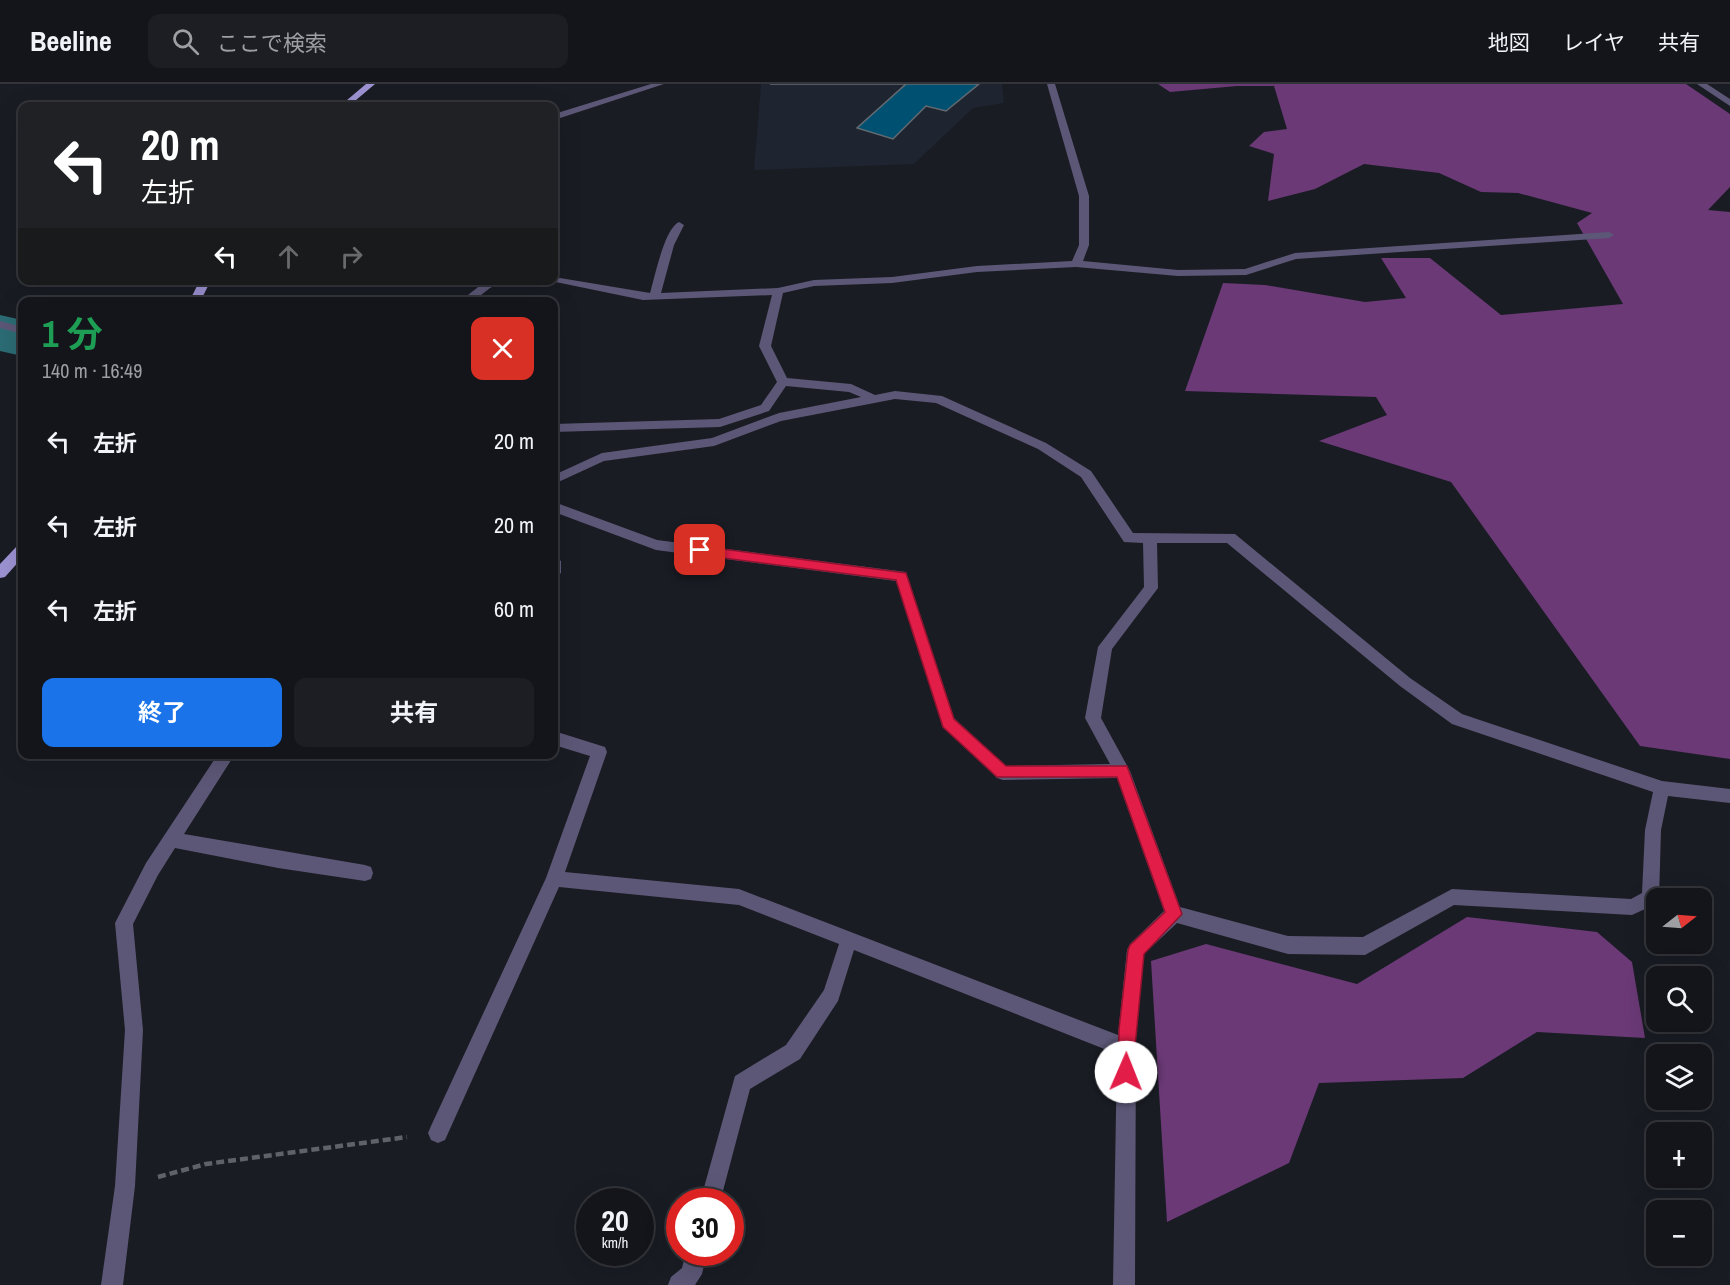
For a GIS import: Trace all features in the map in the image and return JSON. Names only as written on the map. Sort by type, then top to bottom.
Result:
[{"type":"main road","points":[[349,102],[371,84]]},
{"type":"main road","points":[[0,573],[18,554]]},
{"type":"street","points":[[558,116],[660,84]]},
{"type":"street","points":[[1051,84],[1054,105],[1072,149],[1085,198],[1083,215],[1086,247],[1076,264]]},
{"type":"street","points":[[1701,84],[1730,103]]},
{"type":"street","points":[[655,296],[669,245],[679,225]]},
{"type":"street","points":[[558,281],[643,297],[778,291],[814,283],[892,280],[976,269],[1076,264],[1178,273],[1246,272],[1295,256],[1609,235]]},
{"type":"street","points":[[471,297],[489,285]]},
{"type":"street","points":[[778,291],[765,346],[783,382]]},
{"type":"street","points":[[0,324],[18,330]]},
{"type":"street","points":[[783,382],[851,388],[874,399]]},
{"type":"street","points":[[558,428],[720,423],[765,408],[783,382]]},
{"type":"street","points":[[558,478],[603,457],[714,442],[779,417],[896,395],[938,399],[1042,446],[1086,474],[1129,538],[1230,538],[1405,682],[1456,718],[1662,788],[1730,796]]},
{"type":"street","points":[[558,508],[656,545],[901,576],[948,722],[1003,773],[1122,771]]},
{"type":"street","points":[[1150,539],[1151,588],[1106,647],[1093,718],[1122,771],[1174,914]]},
{"type":"street","points":[[438,1133],[554,879],[599,752],[558,739]]},
{"type":"street","points":[[112,1285],[125,1186],[134,1030],[124,923],[152,869],[224,759]]},
{"type":"street","points":[[1174,914],[1288,945],[1365,946],[1452,897],[1632,907],[1650,898],[1653,830],[1662,788]]},
{"type":"street","points":[[173,840],[278,861],[365,873]]},
{"type":"street","points":[[554,879],[740,897],[1127,1048]]},
{"type":"street","points":[[1124,1285],[1127,1048],[1136,950],[1174,914]]},
{"type":"street","points":[[714,1188],[742,1083],[793,1052],[832,995],[849,939]]},
{"type":"street","points":[[679,1285],[691,1274],[693,1266]]},
{"type":"path","points":[[125,1186],[206,1164],[438,1133]]},
{"type":"shaded area","points":[[761,84],[1002,84],[1004,103],[973,108],[914,164],[754,170]]},
{"type":"shaded area","points":[[1158,84],[1686,84],[1730,114],[1730,187],[1708,210],[1730,212],[1730,759],[1640,746],[1451,482],[1319,441],[1387,415],[1376,397],[1185,391],[1223,283],[1265,285],[1365,302],[1406,298],[1381,258],[1430,258],[1501,315],[1623,304],[1577,223],[1592,213],[1518,193],[1481,192],[1439,173],[1364,164],[1315,189],[1268,201],[1274,154],[1249,146],[1264,132],[1287,129],[1274,86],[1237,86],[1170,92]]},
{"type":"shaded area","points":[[1467,917],[1597,932],[1632,962],[1645,1038],[1537,1032],[1463,1078],[1319,1083],[1289,1163],[1167,1222],[1151,961],[1206,944],[1357,984]]},
{"type":"building","points":[[906,84],[979,84],[946,111],[926,106],[893,139],[857,128]]},
{"type":"waterway","points":[[0,333],[18,337]]},
{"type":"route","points":[[700,550],[901,576],[948,722],[1003,773],[1122,771],[1174,914],[1136,950],[1127,1029],[1126,1072]]}]
